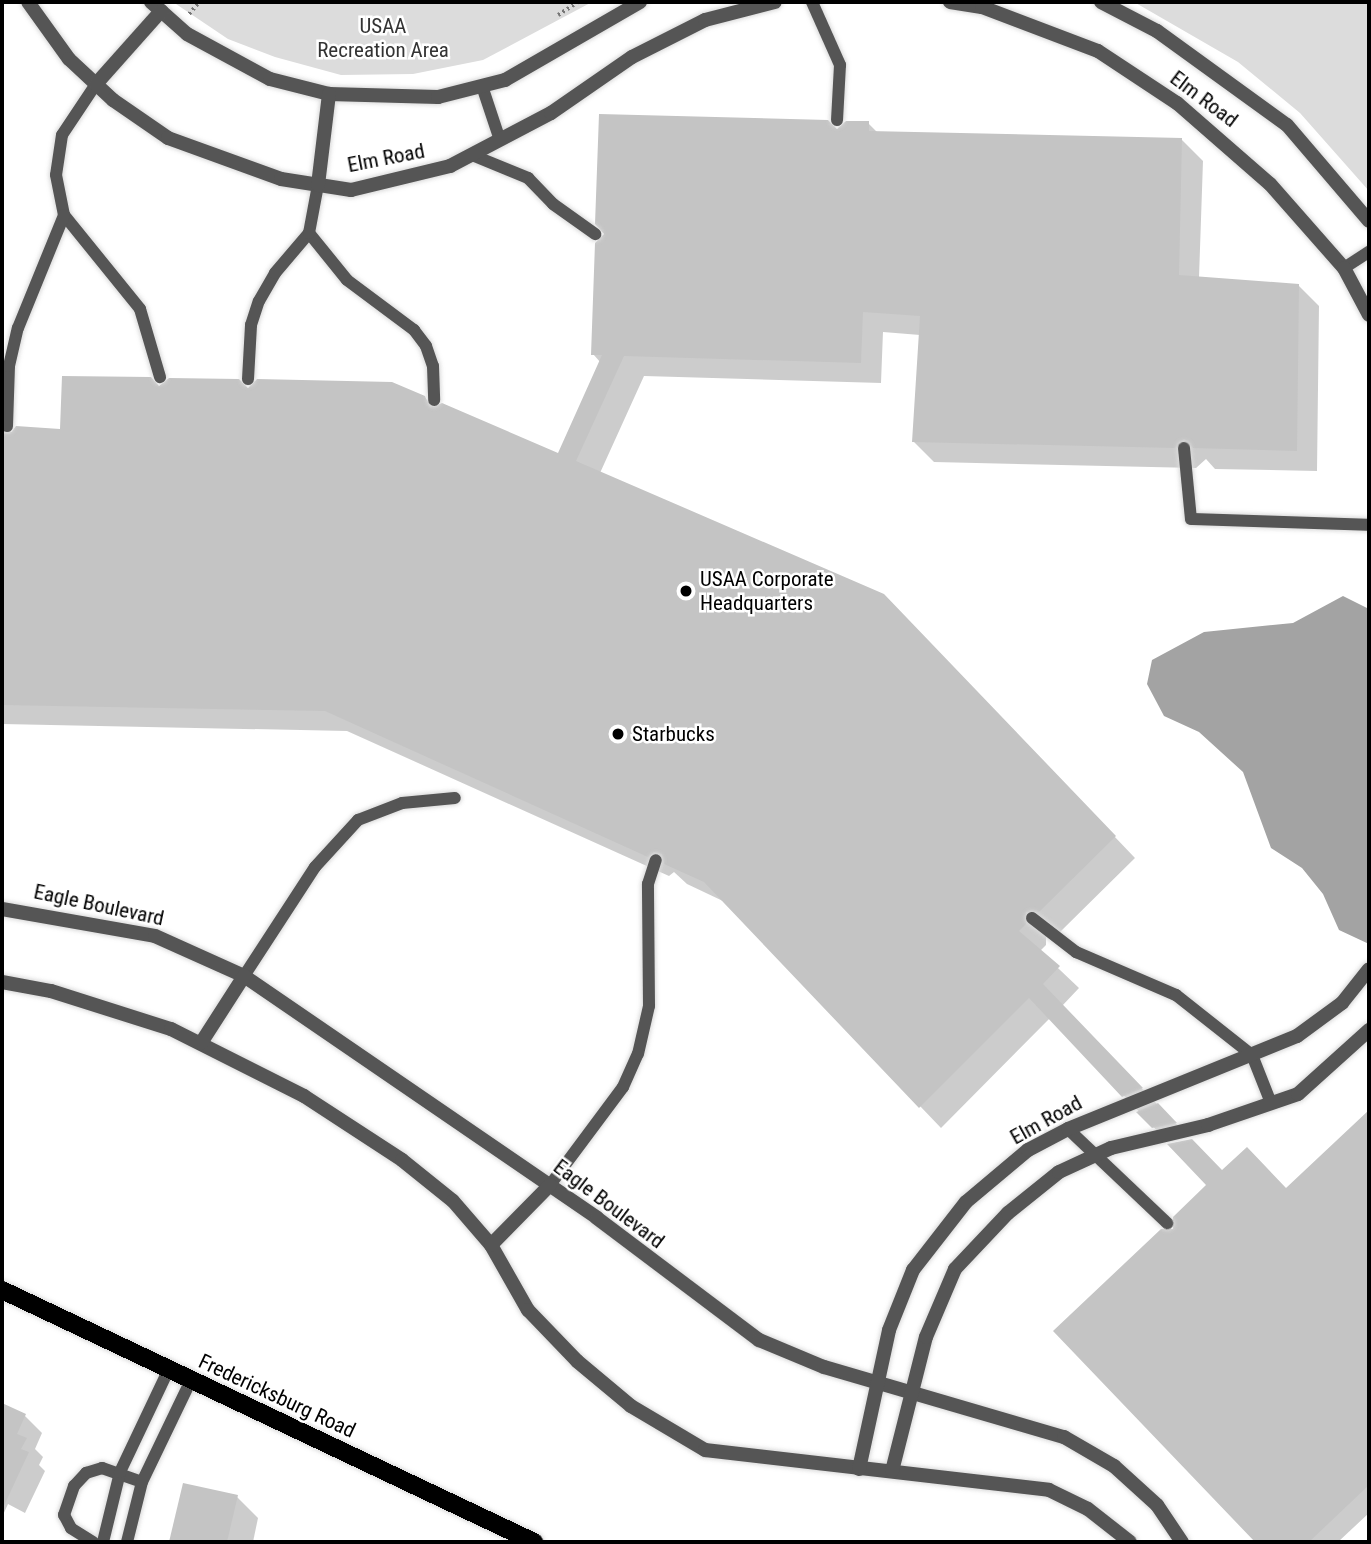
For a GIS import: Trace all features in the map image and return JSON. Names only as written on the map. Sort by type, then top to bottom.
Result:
[{"type":"main road","name":"Fredericksburg Road","points":[[2,1290],[534,1542]]},
{"type":"street","name":"Elm Road","points":[[28,2],[69,59],[96,84],[168,138],[281,179],[351,190],[450,166],[551,113],[632,57],[692,26],[775,2]]},
{"type":"street","points":[[96,84],[156,6],[187,34],[270,79],[329,94],[439,97],[505,80],[639,2]]},
{"type":"street","name":"Elm Road","points":[[950,2],[982,7],[1098,51],[1177,103],[1270,184],[1344,268],[1369,315]]},
{"type":"street","name":"Elm Road","points":[[1101,2],[1157,31],[1287,125],[1369,220]]},
{"type":"street","points":[[318,185],[329,94]]},
{"type":"street","name":"Eagle Boulevard","points":[[2,909],[155,936],[244,976],[550,1185],[759,1340],[876,1382],[1064,1437],[1114,1466],[1157,1505],[1178,1537]]},
{"type":"street","name":"Elm Road","points":[[859,1469],[889,1330],[913,1270],[966,1202],[1028,1150],[1068,1129],[1297,1037],[1342,1003],[1369,969]]},
{"type":"street","points":[[201,1043],[244,976]]},
{"type":"street","points":[[2,982],[51,991],[171,1029],[304,1096],[402,1160],[453,1201],[491,1245],[528,1310],[631,1406],[705,1450],[1049,1490],[1088,1509],[1130,1542]]},
{"type":"street","points":[[892,1471],[909,1391],[926,1337],[955,1269],[1008,1213],[1059,1172],[1098,1154],[1297,1094],[1369,1030]]},
{"type":"street","points":[[491,1245],[550,1185]]},
{"type":"lane","points":[[813,2],[840,65],[836,120]]},
{"type":"lane","points":[[96,84],[62,135],[56,175],[64,215],[139,309],[160,377]]},
{"type":"lane","points":[[482,86],[500,140]]},
{"type":"lane","points":[[472,155],[528,178],[553,204],[595,234]]},
{"type":"lane","points":[[248,379],[251,326],[259,301],[275,273],[309,233],[318,185]]},
{"type":"lane","points":[[7,426],[9,366],[18,328],[64,215]]},
{"type":"lane","points":[[309,233],[347,281],[414,330],[426,346],[433,366],[434,400]]},
{"type":"lane","points":[[1344,268],[1369,252]]},
{"type":"lane","points":[[1184,448],[1191,519],[1369,525]]},
{"type":"lane","points":[[244,976],[315,867],[358,820],[402,803],[455,798]]},
{"type":"lane","points":[[550,1185],[623,1087],[638,1054],[649,1006],[648,884],[656,860]]},
{"type":"lane","points":[[1032,918],[1076,952],[1176,995],[1252,1055],[1271,1103]]},
{"type":"lane","points":[[1068,1129],[1098,1154],[1167,1223]]},
{"type":"lane","points":[[103,1542],[120,1472],[169,1369]]},
{"type":"lane","points":[[127,1542],[142,1482],[191,1380]]},
{"type":"lane","points":[[93,1542],[71,1528],[64,1515],[67,1498],[86,1473],[102,1468],[120,1472],[142,1482]]},
{"type":"lane","points":[[1178,1537],[1192,1542]]},
{"type":"path","points":[[558,15],[578,2]]},
{"type":"green space","name":"USAA Recreation Area","points":[[173,2],[592,2],[483,60],[413,74],[341,75],[275,57],[228,39]]},
{"type":"green space","points":[[1134,2],[1369,2],[1369,191],[1300,113],[1238,62]]},
{"type":"shaded area","points":[[1343,596],[1369,609],[1369,944],[1339,930],[1323,894],[1302,868],[1271,848],[1243,772],[1199,732],[1164,716],[1147,684],[1152,660],[1204,632],[1293,623]]},
{"type":"building","points":[[599,114],[828,120],[837,129],[846,121],[869,121],[869,131],[1182,138],[1179,275],[1299,284],[1297,451],[1193,448],[1184,439],[1175,448],[912,442],[920,316],[863,312],[861,363],[624,356],[576,461],[884,594],[1116,836],[1039,912],[1026,912],[1026,924],[1019,931],[1060,966],[1043,984],[1143,1088],[1122,1097],[1029,998],[919,1108],[704,882],[664,864],[662,854],[654,852],[648,857],[325,711],[2,705],[2,433],[10,434],[16,426],[60,429],[62,376],[151,377],[159,386],[169,378],[239,379],[248,388],[257,379],[392,382],[425,396],[430,408],[442,403],[558,453],[602,355],[591,355],[595,243],[604,234],[595,224]]},
{"type":"building","points":[[1158,1103],[1177,1123],[1152,1128],[1136,1112]]},
{"type":"building","points":[[1369,1110],[1369,1485],[1309,1542],[1255,1542],[1053,1331],[1161,1229],[1173,1229],[1173,1217],[1206,1185],[1167,1144],[1192,1139],[1222,1170],[1247,1147],[1286,1188]]},
{"type":"building","points":[[2,1403],[26,1414],[17,1434],[27,1438],[21,1449],[29,1452],[2,1510]]},
{"type":"building","points":[[183,1483],[238,1495],[227,1542],[169,1542]]},
{"type":"place","name":"USAA Corporate Headquarters","points":[[686,591]]},
{"type":"place","name":"Starbucks","points":[[618,734]]}]
